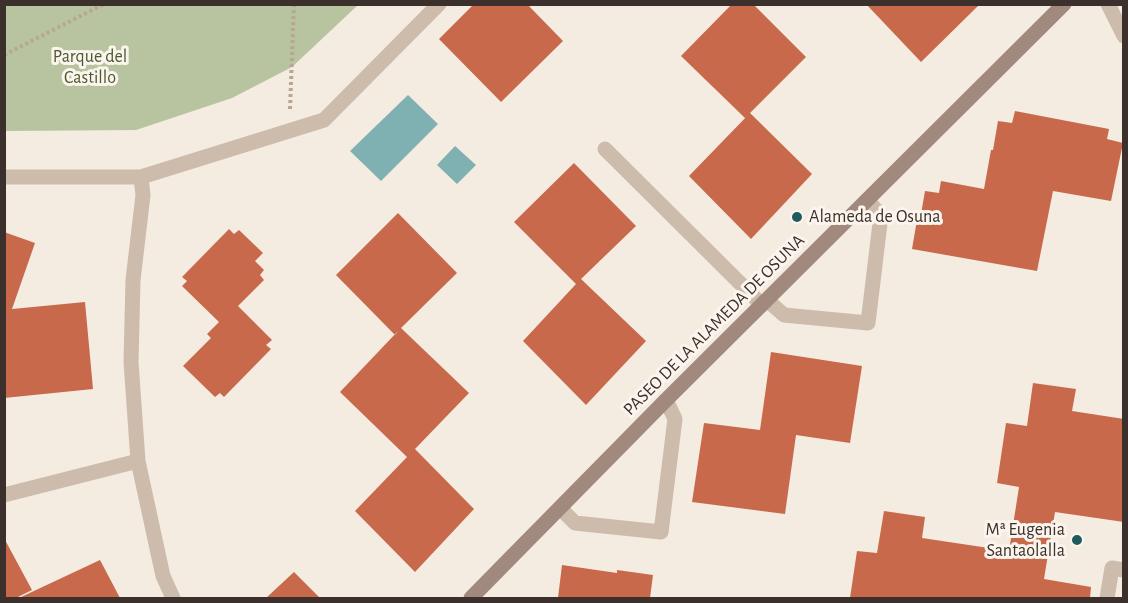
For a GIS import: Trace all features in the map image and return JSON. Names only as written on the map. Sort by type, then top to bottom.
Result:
[{"type":"street","points":[[4,177],[141,177],[324,120],[439,4]]},
{"type":"street","name":"PASEO DE LA ALAMEDA DE OSUNA","points":[[471,598],[666,400],[1064,4]]},
{"type":"street","points":[[1108,4],[1124,36]]},
{"type":"street","points":[[605,149],[764,303],[784,315],[868,322],[881,215],[867,200]]},
{"type":"street","points":[[141,177],[143,195],[133,280],[131,362],[138,461],[163,576],[173,598]]},
{"type":"street","points":[[560,508],[575,523],[661,532],[675,419],[666,400]]},
{"type":"street","points":[[4,495],[138,461]]},
{"type":"street","points":[[1107,598],[1112,568],[1124,570]]},
{"type":"path","points":[[4,56],[104,4]]},
{"type":"path","points":[[290,131],[294,4]]},
{"type":"green space","name":"Parque del Castillo","points":[[4,5],[358,5],[292,67],[232,98],[136,130],[5,131]]},
{"type":"water","points":[[408,95],[438,124],[381,181],[350,151]]},
{"type":"water","points":[[455,146],[476,165],[457,184],[437,165]]},
{"type":"building","points":[[474,4],[527,4],[563,41],[501,102],[439,39]]},
{"type":"building","points":[[732,4],[753,4],[806,57],[745,118],[681,56]]},
{"type":"building","points":[[866,4],[980,4],[921,62]]},
{"type":"building","points":[[1015,111],[1109,129],[1107,139],[1123,143],[1111,201],[1053,191],[1037,271],[912,249],[925,191],[939,193],[941,181],[984,189],[998,121],[1012,123]]},
{"type":"building","points":[[750,113],[812,174],[751,239],[689,176]]},
{"type":"building","points":[[574,163],[636,226],[581,279],[646,341],[586,405],[523,341],[576,284],[514,222]]},
{"type":"building","points":[[398,213],[457,273],[401,328],[469,393],[415,449],[474,509],[415,572],[355,511],[407,457],[340,392],[395,335],[336,275]]},
{"type":"building","points":[[229,229],[234,234],[239,230],[263,253],[255,261],[264,270],[260,275],[264,280],[238,306],[272,340],[266,345],[271,349],[224,397],[220,393],[215,397],[183,366],[211,338],[207,334],[219,322],[182,286],[187,281],[182,277]]},
{"type":"building","points":[[4,232],[35,243],[12,309],[85,302],[93,389],[4,398]]},
{"type":"building","points":[[771,352],[862,366],[850,443],[796,435],[785,514],[692,502],[704,423],[760,430]]},
{"type":"building","points":[[1033,383],[1076,389],[1072,411],[1124,419],[1124,522],[1055,512],[1044,579],[1091,587],[1090,598],[850,598],[857,551],[877,553],[884,511],[925,517],[922,538],[1009,551],[1019,487],[997,483],[1006,423],[1027,426]]},
{"type":"building","points":[[4,538],[32,590],[16,598],[4,598]]},
{"type":"building","points":[[100,560],[120,598],[19,598]]},
{"type":"building","points":[[562,565],[617,573],[617,570],[653,575],[650,598],[558,598]]},
{"type":"building","points":[[294,572],[320,598],[266,598]]},
{"type":"place","name":"Alameda de Osuna","points":[[797,217]]},
{"type":"place","name":"Mª Eugenia Santaolalla","points":[[1077,540]]}]
